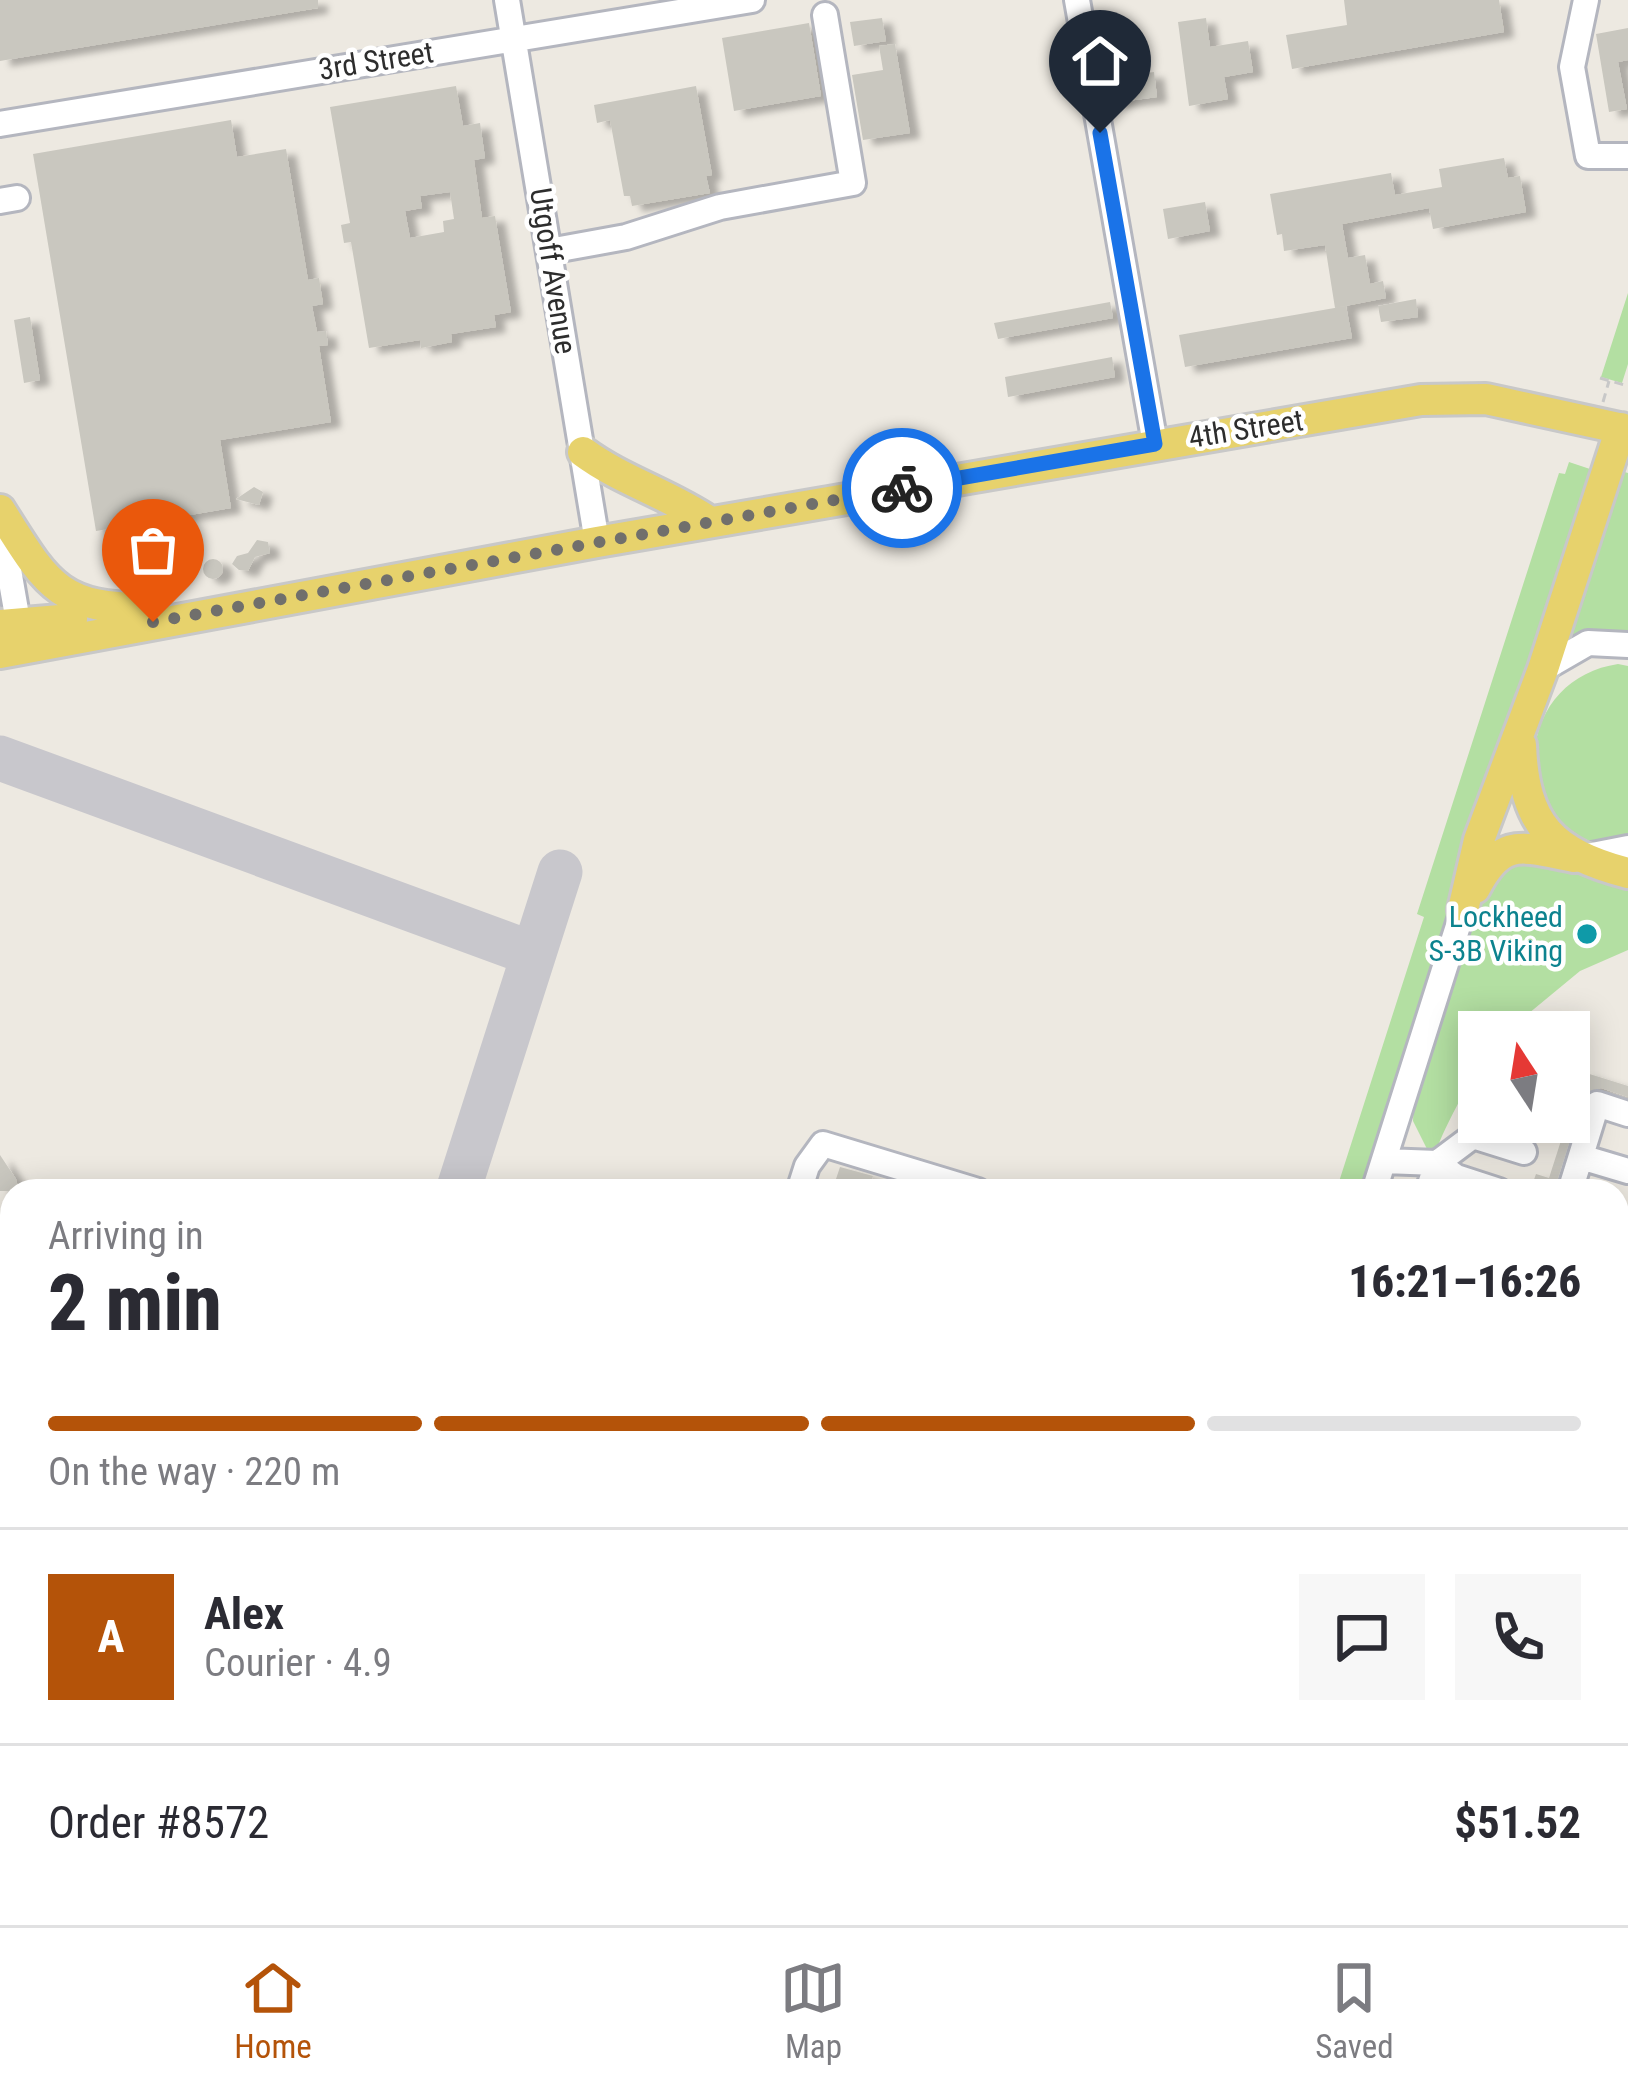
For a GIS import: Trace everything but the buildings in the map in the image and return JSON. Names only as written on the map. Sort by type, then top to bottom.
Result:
[{"type":"main road","name":"4th Street","points":[[10,637],[240,606],[1421,400],[1486,399],[1626,420]]},
{"type":"main road","points":[[1463,910],[1479,840],[1543,669],[1626,420]]},
{"type":"main road","points":[[583,452],[608,470],[674,497],[710,522]]},
{"type":"main road","points":[[0,514],[51,586],[87,606],[240,606]]},
{"type":"main road","points":[[0,671],[240,606]]},
{"type":"main road","points":[[1520,734],[1522,785],[1532,812],[1555,842],[1580,858]]},
{"type":"main road","points":[[1463,910],[1488,862],[1503,850],[1520,847],[1580,858],[1628,873]]},
{"type":"street","name":"Utgoff Avenue","points":[[507,0],[597,542]]},
{"type":"street","name":"3rd Street","points":[[0,124],[752,0]]},
{"type":"street","points":[[1077,0],[1155,444]]},
{"type":"street","points":[[1586,0],[1571,68],[1588,156],[1628,156]]},
{"type":"street","points":[[550,251],[626,237],[720,207],[853,183],[825,15]]},
{"type":"street","points":[[0,514],[10,637]]},
{"type":"street","points":[[1543,669],[1588,644],[1628,645]]},
{"type":"street","points":[[1580,858],[1628,848]]},
{"type":"street","points":[[1378,1179],[1463,910]]},
{"type":"street","points":[[1574,1179],[1597,1104],[1628,1114]]},
{"type":"street","points":[[1432,1179],[1437,1163],[1473,1136],[1524,1152]]},
{"type":"street","points":[[803,1179],[824,1144],[938,1179]]},
{"type":"street","points":[[1581,1157],[1628,1171]]},
{"type":"street","points":[[1384,1161],[1437,1163],[1462,1179]]},
{"type":"path","points":[[1600,378],[1628,386]]},
{"type":"green space","points":[[1628,293],[1628,364],[1622,383],[1601,377]]},
{"type":"green space","points":[[1569,462],[1590,469],[1367,1179],[1340,1179],[1424,917],[1417,914],[1559,473],[1565,474]]},
{"type":"green space","points":[[1621,471],[1628,473],[1628,637],[1564,643]]},
{"type":"green space","points":[[1618,664],[1628,666],[1628,842],[1596,844],[1549,822],[1534,755],[1542,721],[1560,693],[1586,674]]},
{"type":"green space","points":[[1520,858],[1628,888],[1628,950],[1580,971],[1531,1011],[1458,1011],[1458,1104],[1436,1151],[1427,1149],[1413,1121],[1414,1098],[1488,879]]},
{"type":"taxiway","points":[[0,758],[533,954]]},
{"type":"taxiway","points":[[462,1179],[560,872]]},
{"type":"way so far","points":[[153,622],[902,488]]},
{"type":"place","name":"Lockheed S-3B Viking","points":[[1587,934]]},
{"type":"route","points":[[902,488],[1155,444],[1100,133]]}]
